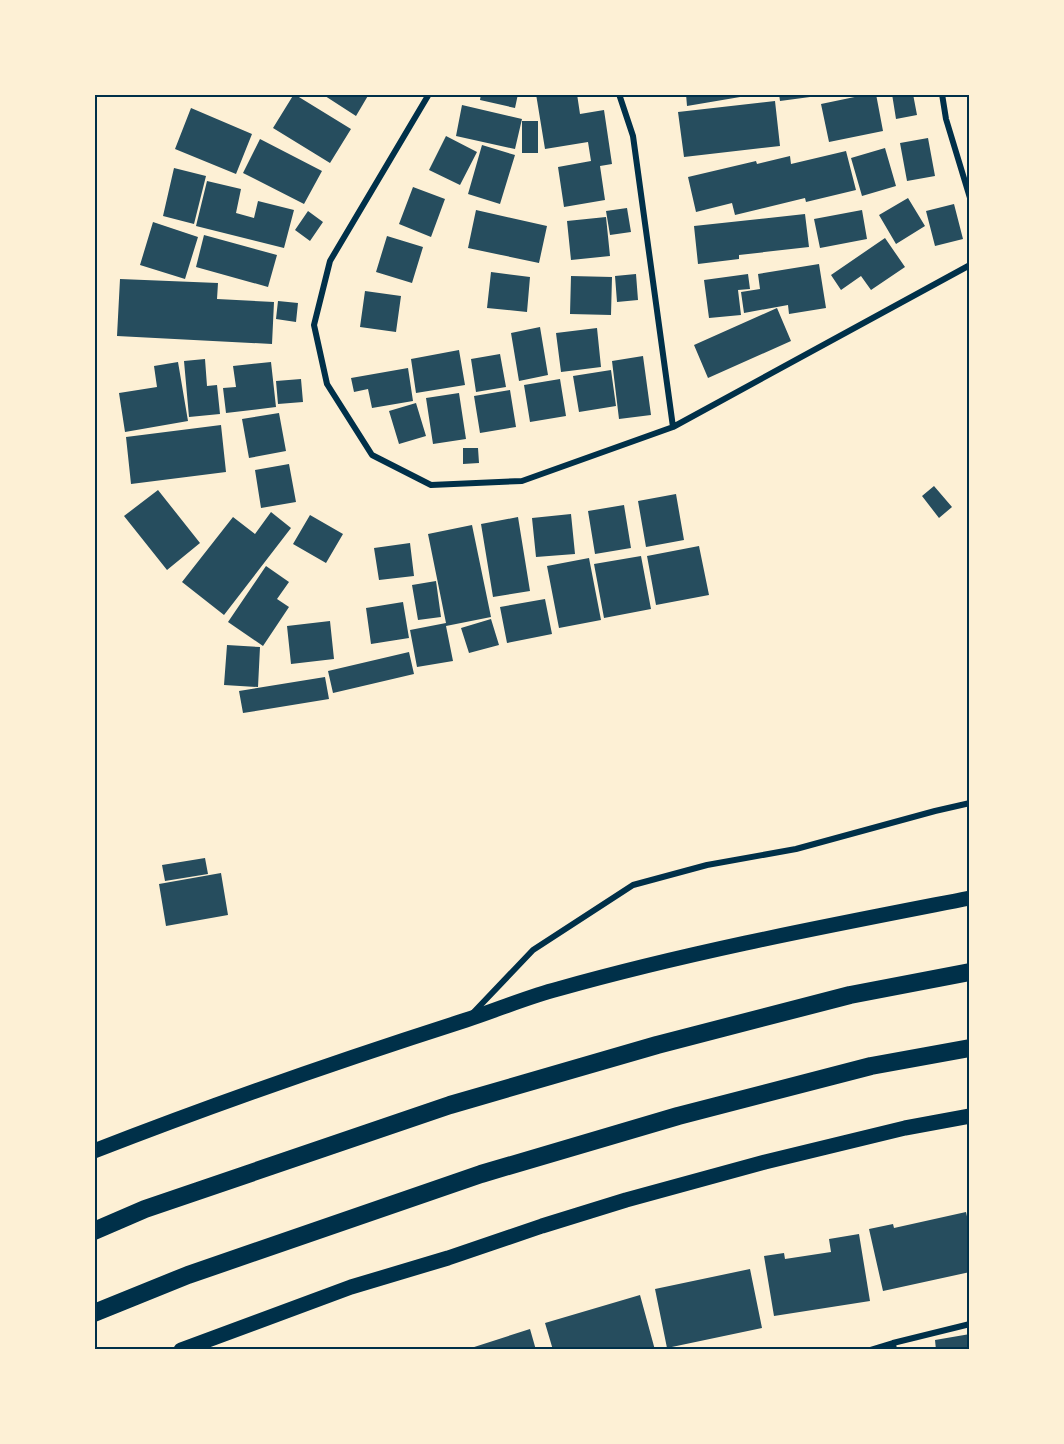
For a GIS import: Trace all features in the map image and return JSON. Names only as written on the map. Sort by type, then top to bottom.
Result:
[{"type":"highway","points":[[94,1231],[145,1209],[450,1105],[657,1045],[850,995],[969,972]]},
{"type":"highway","points":[[94,1313],[188,1275],[481,1174],[678,1116],[871,1066],[969,1048]]},
{"type":"main road","points":[[94,1151],[395,1042],[555,990],[679,957],[969,897]]},
{"type":"main road","points":[[181,1350],[351,1287],[626,1200],[765,1162],[905,1128],[969,1116]]},
{"type":"street","points":[[429,94],[330,261],[314,325],[327,384],[372,455],[431,485],[522,481],[673,428],[969,265]]},
{"type":"street","points":[[620,94],[633,136],[673,428]]},
{"type":"street","points":[[942,94],[946,119],[969,198]]},
{"type":"street","points":[[466,1020],[532,950],[633,885],[707,865],[796,849],[969,804]]},
{"type":"street","points":[[870,1350],[893,1346],[969,1324]]},
{"type":"building","points":[[294,94],[351,129],[330,163],[273,128]]},
{"type":"building","points":[[322,94],[369,94],[356,116]]},
{"type":"building","points":[[481,94],[518,94],[515,108],[480,100]]},
{"type":"building","points":[[536,94],[577,94],[580,114],[604,110],[612,164],[600,166],[605,200],[564,207],[558,167],[591,161],[588,142],[545,149]]},
{"type":"building","points":[[686,94],[746,94],[746,96],[687,106]]},
{"type":"building","points":[[779,94],[810,94],[810,97],[780,101]]},
{"type":"building","points":[[876,94],[883,131],[829,142],[821,104]]},
{"type":"building","points":[[892,94],[913,94],[917,115],[896,119]]},
{"type":"building","points":[[775,101],[780,146],[684,157],[678,112]]},
{"type":"building","points":[[462,105],[522,119],[515,149],[456,136]]},
{"type":"building","points":[[191,108],[252,134],[236,174],[175,149]]},
{"type":"building","points":[[522,121],[538,121],[538,153],[522,153]]},
{"type":"building","points":[[446,136],[477,152],[460,185],[429,170]]},
{"type":"building","points":[[928,138],[935,176],[907,181],[900,143]]},
{"type":"building","points":[[260,139],[322,171],[304,204],[243,173]]},
{"type":"building","points":[[482,145],[515,155],[500,204],[468,194]]},
{"type":"building","points":[[885,148],[896,186],[862,196],[851,158]]},
{"type":"building","points":[[846,151],[856,190],[806,202],[805,198],[735,215],[732,203],[696,212],[688,177],[756,161],[757,164],[790,156],[791,164]]},
{"type":"building","points":[[174,168],[206,176],[194,224],[163,216]]},
{"type":"building","points":[[207,181],[241,189],[236,213],[254,218],[258,201],[294,210],[284,248],[196,226]]},
{"type":"building","points":[[413,187],[445,199],[431,237],[399,224]]},
{"type":"building","points":[[908,198],[925,226],[896,244],[879,215]]},
{"type":"building","points":[[954,204],[963,239],[935,246],[926,211]]},
{"type":"building","points":[[627,208],[631,232],[610,235],[606,211]]},
{"type":"building","points":[[476,210],[547,226],[539,263],[468,248]]},
{"type":"building","points":[[862,210],[867,239],[820,248],[814,219]]},
{"type":"building","points":[[308,211],[323,222],[310,241],[295,230]]},
{"type":"building","points":[[805,214],[809,247],[739,255],[739,259],[698,264],[694,226]]},
{"type":"building","points":[[606,217],[610,256],[571,260],[567,221]]},
{"type":"building","points":[[153,222],[198,237],[185,279],[140,265]]},
{"type":"building","points":[[204,235],[277,255],[268,287],[196,267]]},
{"type":"building","points":[[387,236],[423,247],[412,283],[376,272]]},
{"type":"building","points":[[885,238],[905,267],[871,290],[861,276],[841,290],[831,275]]},
{"type":"building","points":[[819,264],[826,308],[789,314],[788,305],[744,313],[741,292],[760,289],[758,274]]},
{"type":"building","points":[[491,272],[530,277],[527,312],[487,308]]},
{"type":"building","points":[[636,274],[638,300],[617,302],[615,276]]},
{"type":"building","points":[[748,274],[750,289],[738,290],[741,315],[709,318],[704,280]]},
{"type":"building","points":[[571,276],[612,277],[611,315],[570,314]]},
{"type":"building","points":[[120,279],[218,283],[217,299],[274,302],[272,344],[117,336]]},
{"type":"building","points":[[365,291],[401,296],[396,332],[360,327]]},
{"type":"building","points":[[278,301],[298,303],[296,322],[276,319]]},
{"type":"building","points":[[777,308],[791,341],[708,378],[694,345]]},
{"type":"building","points":[[540,327],[548,375],[519,381],[511,333]]},
{"type":"building","points":[[597,328],[601,367],[561,372],[556,333]]},
{"type":"building","points":[[459,350],[465,385],[416,393],[411,359]]},
{"type":"building","points":[[500,354],[506,387],[476,392],[471,359]]},
{"type":"building","points":[[643,356],[651,415],[619,419],[612,361]]},
{"type":"building","points":[[205,359],[207,386],[217,385],[220,414],[189,417],[184,361]]},
{"type":"building","points":[[178,362],[188,421],[125,432],[119,393],[157,387],[154,366]]},
{"type":"building","points":[[271,362],[276,407],[226,413],[223,388],[236,387],[233,366]]},
{"type":"building","points":[[408,368],[413,401],[372,408],[368,389],[354,392],[351,378]]},
{"type":"building","points":[[611,370],[616,406],[579,412],[573,376]]},
{"type":"building","points":[[301,379],[303,402],[278,404],[276,381]]},
{"type":"building","points":[[560,379],[566,416],[530,422],[524,385]]},
{"type":"building","points":[[510,390],[516,427],[480,433],[474,396]]},
{"type":"building","points":[[459,393],[466,439],[433,444],[426,398]]},
{"type":"building","points":[[416,403],[426,436],[399,444],[389,411]]},
{"type":"building","points":[[279,413],[286,451],[249,458],[242,419]]},
{"type":"building","points":[[221,425],[226,472],[131,484],[126,437]]},
{"type":"building","points":[[463,448],[478,448],[479,463],[463,464]]},
{"type":"building","points":[[289,464],[296,502],[261,508],[255,470]]},
{"type":"building","points":[[934,486],[952,507],[939,518],[922,496]]},
{"type":"building","points":[[158,490],[200,543],[167,570],[124,516]]},
{"type":"building","points":[[676,494],[684,540],[646,547],[638,501]]},
{"type":"building","points":[[624,505],[631,548],[595,554],[588,511]]},
{"type":"building","points":[[271,512],[291,528],[224,615],[182,582],[233,517],[255,534]]},
{"type":"building","points":[[571,514],[575,554],[536,557],[532,518]]},
{"type":"building","points":[[310,515],[343,534],[326,563],[293,544]]},
{"type":"building","points":[[518,517],[530,591],[493,597],[481,524]]},
{"type":"building","points":[[472,525],[491,617],[446,626],[453,661],[417,667],[410,630],[446,623],[428,534]]},
{"type":"building","points":[[410,543],[414,576],[379,580],[374,548]]},
{"type":"building","points":[[699,546],[709,595],[656,605],[647,556]]},
{"type":"building","points":[[641,556],[651,609],[604,618],[594,564]]},
{"type":"building","points":[[589,558],[601,620],[559,628],[547,566]]},
{"type":"building","points":[[266,566],[289,582],[277,599],[289,607],[263,646],[228,622]]},
{"type":"building","points":[[436,581],[441,617],[418,620],[412,585]]},
{"type":"building","points":[[545,599],[552,634],[507,643],[500,607]]},
{"type":"building","points":[[403,602],[409,638],[371,644],[366,608]]},
{"type":"building","points":[[491,619],[499,645],[469,653],[461,628]]},
{"type":"building","points":[[330,621],[334,659],[291,664],[287,626]]},
{"type":"building","points":[[227,645],[260,647],[258,687],[224,685]]},
{"type":"building","points":[[409,652],[414,674],[333,693],[328,671]]},
{"type":"building","points":[[325,677],[329,699],[243,713],[239,691]]},
{"type":"building","points":[[205,858],[208,874],[165,881],[162,865]]},
{"type":"building","points":[[221,873],[228,915],[166,926],[159,884]]},
{"type":"building","points":[[966,1212],[970,1230],[970,1272],[883,1291],[869,1229],[893,1224],[894,1228]]},
{"type":"building","points":[[859,1234],[870,1301],[774,1316],[764,1256],[784,1253],[785,1259],[831,1252],[829,1239]]},
{"type":"building","points":[[750,1269],[762,1328],[667,1348],[655,1289]]},
{"type":"building","points":[[640,1295],[655,1350],[553,1350],[545,1323]]},
{"type":"building","points":[[530,1329],[536,1350],[468,1350],[468,1349]]},
{"type":"building","points":[[970,1334],[970,1350],[936,1350],[935,1340]]}]
